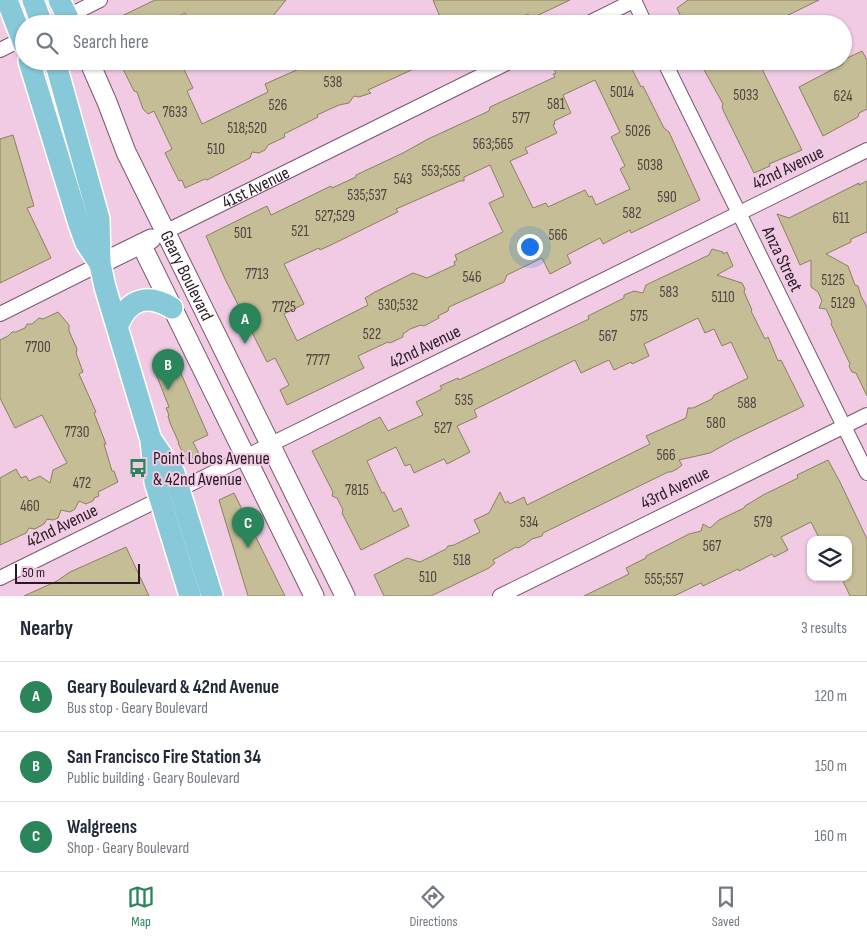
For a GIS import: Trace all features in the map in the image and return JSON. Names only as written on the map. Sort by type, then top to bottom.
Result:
[{"type":"main road","points":[[7,0],[15,20]]},
{"type":"main road","points":[[33,0],[39,15]]},
{"type":"main road","points":[[32,70],[79,224],[86,243],[100,264]]},
{"type":"main road","points":[[58,70],[99,219],[100,264],[152,440],[155,482],[190,596]]},
{"type":"main road","points":[[118,325],[126,310],[139,302],[153,299],[161,301],[172,308]]},
{"type":"main road","points":[[152,440],[174,473],[212,596]]},
{"type":"street","points":[[64,15],[100,0]]},
{"type":"street","points":[[605,15],[634,0],[642,15]]},
{"type":"street","points":[[0,50],[15,43]]},
{"type":"street","name":"Geary Boulevard","points":[[93,70],[108,102],[126,152],[345,596]]},
{"type":"street","name":"41st Avenue","points":[[0,314],[493,70]]},
{"type":"street","name":"Anza Street","points":[[668,70],[867,473]]},
{"type":"street","name":"42nd Avenue","points":[[0,578],[867,150]]},
{"type":"street","name":"Geary Boulevard","points":[[140,244],[314,596]]},
{"type":"street","name":"43rd Avenue","points":[[500,596],[867,414]]},
{"type":"building","points":[[155,0],[286,0],[274,15],[186,15],[185,13],[181,15],[124,15]]},
{"type":"building","points":[[433,0],[570,0],[538,15],[439,15]]},
{"type":"building","points":[[688,0],[819,0],[788,15],[680,15],[677,8]]},
{"type":"building","points":[[862,51],[867,60],[867,109],[859,113],[858,117],[823,136],[799,87],[832,70],[852,70],[852,56]]},
{"type":"building","points":[[124,70],[184,70],[193,88],[187,91],[202,124],[268,92],[265,84],[297,70],[411,70],[368,90],[371,93],[359,97],[354,96],[349,103],[339,105],[317,115],[318,117],[284,134],[285,137],[268,145],[265,150],[259,153],[252,152],[250,158],[207,180],[205,179],[185,188],[182,180],[179,181],[165,153],[172,149],[154,111],[148,114],[143,109],[137,92],[134,91]]},
{"type":"building","points":[[554,70],[632,70],[641,87],[643,86],[664,128],[669,132],[700,200],[631,233],[630,230],[603,244],[600,238],[567,255],[571,263],[550,274],[542,258],[507,275],[504,282],[449,307],[448,311],[438,316],[439,318],[424,326],[421,325],[410,329],[403,334],[403,337],[358,356],[364,368],[287,405],[280,390],[289,385],[275,358],[267,362],[225,279],[206,236],[267,206],[271,215],[331,186],[332,188],[356,177],[356,175],[428,139],[489,111],[490,107],[555,77],[553,74],[556,73]],"holes":[[[595,80],[620,132],[611,137],[625,166],[620,169],[630,189],[596,205],[592,196],[589,197],[585,190],[548,207],[546,203],[533,208],[510,161],[528,153],[525,148],[557,133],[553,125],[555,124],[554,121],[571,113],[563,95]],[[490,165],[504,196],[489,203],[503,232],[455,255],[457,260],[454,262],[455,265],[427,278],[413,273],[375,292],[365,298],[368,305],[297,341],[284,314],[304,304],[284,264],[335,243],[398,212],[396,209],[460,181],[464,181],[464,177]]]},
{"type":"building","points":[[704,70],[764,70],[802,150],[769,164],[770,166],[754,173],[724,112],[723,104]]},
{"type":"building","points":[[13,135],[34,206],[27,208],[51,258],[0,283],[0,139]]},
{"type":"building","points":[[867,181],[867,232],[826,254],[848,266],[855,285],[858,286],[867,307],[867,396],[856,373],[852,372],[849,366],[850,364],[826,309],[819,308],[822,301],[818,292],[811,287],[811,260],[800,265],[777,214],[789,218],[859,183],[859,185]]},
{"type":"building","points":[[712,249],[723,252],[723,254],[727,252],[733,266],[717,275],[742,283],[751,311],[765,339],[768,337],[778,361],[781,360],[804,406],[710,453],[679,460],[682,465],[677,469],[543,533],[542,536],[532,539],[493,560],[495,563],[489,568],[431,596],[384,596],[374,575],[407,558],[420,562],[446,549],[448,546],[480,532],[474,520],[489,513],[500,492],[505,503],[508,501],[510,504],[524,497],[527,505],[650,444],[646,436],[686,418],[688,408],[693,408],[712,399],[714,395],[748,378],[731,342],[722,346],[714,329],[705,333],[698,318],[644,344],[649,356],[632,364],[631,362],[614,370],[609,360],[581,373],[575,360],[474,410],[477,417],[457,426],[470,452],[447,464],[444,459],[414,473],[410,464],[405,466],[396,447],[367,461],[382,493],[384,492],[394,512],[401,508],[409,526],[361,550],[342,513],[343,510],[337,498],[332,496],[333,492],[312,451],[380,417],[388,431],[423,415],[416,402],[442,389],[440,386],[458,378],[459,380],[589,319],[588,316],[624,298],[624,295],[634,291],[643,293],[646,285],[709,255]]},
{"type":"building","points":[[58,312],[69,325],[69,331],[77,349],[76,353],[83,372],[79,374],[96,412],[94,413],[106,444],[104,444],[112,471],[114,471],[118,482],[98,492],[99,496],[94,498],[93,501],[86,504],[79,501],[75,509],[70,512],[61,510],[58,518],[53,520],[47,519],[44,524],[35,529],[29,528],[26,533],[0,545],[0,478],[16,469],[21,478],[26,476],[29,481],[40,476],[50,483],[53,470],[67,463],[42,415],[15,428],[0,398],[0,340],[12,332],[25,328],[27,324],[32,324],[39,318],[43,319]]},
{"type":"building","points":[[176,366],[208,435],[193,442],[199,454],[187,461],[170,423],[166,408],[169,407],[156,374]]},
{"type":"building","points":[[828,460],[867,539],[867,596],[850,596],[843,581],[852,581],[852,536],[818,536],[811,522],[781,537],[788,550],[774,557],[772,554],[739,571],[738,569],[703,586],[701,583],[674,596],[584,596],[629,574],[626,568],[646,558],[646,556],[689,534],[701,531],[703,524],[710,528],[719,520],[744,508],[763,495],[798,478],[797,475]]},
{"type":"building","points":[[234,493],[285,596],[248,596],[219,500]]},
{"type":"building","points":[[126,547],[149,596],[24,596],[57,581],[70,572]]},
{"type":"place","name":"Geary Boulevard & 42nd Avenue","points":[[245,344]]},
{"type":"place","name":"San Francisco Fire Station 34","points":[[168,390]]},
{"type":"place","name":"Point Lobos Avenue & 42nd Avenue","points":[[138,468]]},
{"type":"place","name":"Walgreens","points":[[248,548]]}]
